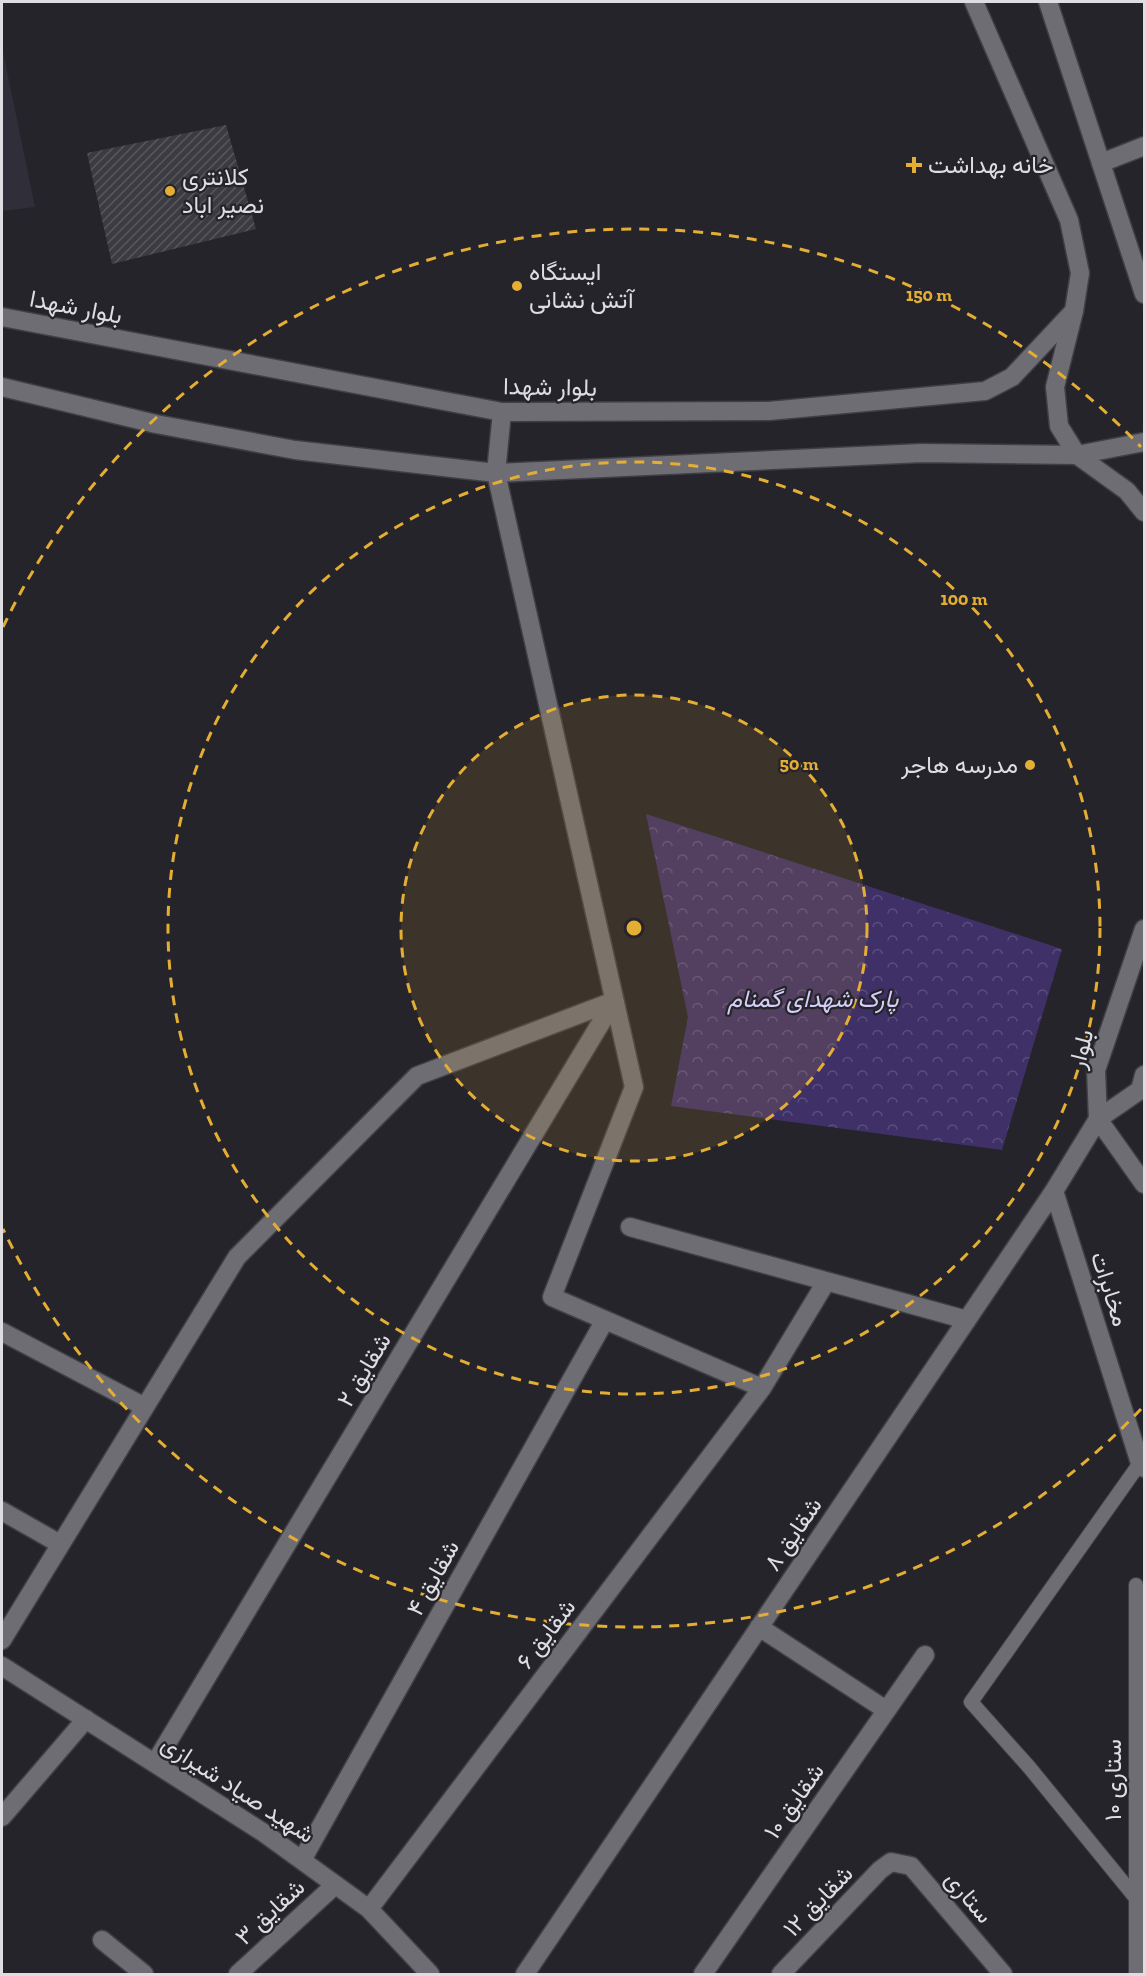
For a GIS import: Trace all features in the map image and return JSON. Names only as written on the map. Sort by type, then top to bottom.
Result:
[{"type":"street","points":[[974,2],[1069,220],[1080,273],[1074,311],[1055,387],[1059,426],[1077,455],[1127,491],[1144,512]]},
{"type":"street","points":[[1048,2],[1144,294]]},
{"type":"street","points":[[1101,163],[1144,146]]},
{"type":"street","name":"بلوار شهدا","points":[[2,317],[502,412],[769,411],[985,391],[1012,377],[1074,311]]},
{"type":"street","points":[[2,387],[156,424],[295,450],[496,473],[922,453],[1077,455],[1144,442]]},
{"type":"street","points":[[502,412],[496,473],[634,1087],[552,1297],[762,1388],[826,1282]]},
{"type":"street","name":"بلوار","points":[[1098,1119],[1096,1070],[1144,929]]},
{"type":"street","points":[[2,1640],[237,1257],[417,1076],[614,1001]]},
{"type":"street","name":"شقایق ۲","points":[[155,1763],[614,1001]]},
{"type":"street","points":[[1144,1075],[1140,1090],[1098,1119],[1144,1184]]},
{"type":"street","name":"شقایق ۸","points":[[525,1974],[1054,1191],[1098,1119]]},
{"type":"street","name":"مخابرات","points":[[1054,1191],[1142,1465]]},
{"type":"street","points":[[630,1227],[967,1320]]},
{"type":"street","name":"شقایق ۴","points":[[302,1860],[605,1320]]},
{"type":"street","points":[[2,1332],[145,1407]]},
{"type":"street","name":"شقایق ۶","points":[[369,1909],[762,1388]]},
{"type":"street","points":[[2,1510],[60,1544]]},
{"type":"street","points":[[759,1627],[886,1710]]},
{"type":"street","name":"شقایق ۱۰","points":[[703,1974],[925,1655]]},
{"type":"street","name":"شهید صیاد شیرازی","points":[[2,1666],[264,1833],[302,1860],[369,1909],[430,1974]]},
{"type":"street","points":[[2,1817],[86,1719]]},
{"type":"street","name":"شقایق ۱۲","points":[[781,1974],[880,1870],[891,1862]]},
{"type":"street","name":"ستاری","points":[[891,1862],[911,1866],[1003,1974]]},
{"type":"street","name":"شقایق ۳","points":[[238,1974],[335,1885]]},
{"type":"street","points":[[102,1940],[144,1974]]},
{"type":"lane","points":[[1142,1465],[971,1702],[1029,1767],[1144,1908]]},
{"type":"lane","name":"ستاری ۱۰","points":[[1136,1585],[1136,1974]]},
{"type":"shaded area","points":[[2,47],[35,207],[2,211]]},
{"type":"green space","name":"پارک شهدای گمنام","points":[[646,814],[1062,949],[1002,1150],[671,1106],[688,1017]]},
{"type":"building","name":"کلانتری نصیر اباد","points":[[226,125],[256,229],[112,264],[87,153]]},
{"type":"place","name":"خانه بهداشت","points":[[914,165]]},
{"type":"place","name":"کلانتری نصیر اباد","points":[[170,191]]},
{"type":"place","name":"ایستگاه آتش نشانی","points":[[517,286]]},
{"type":"place","name":"مدرسه هاجر","points":[[1030,765]]}]
